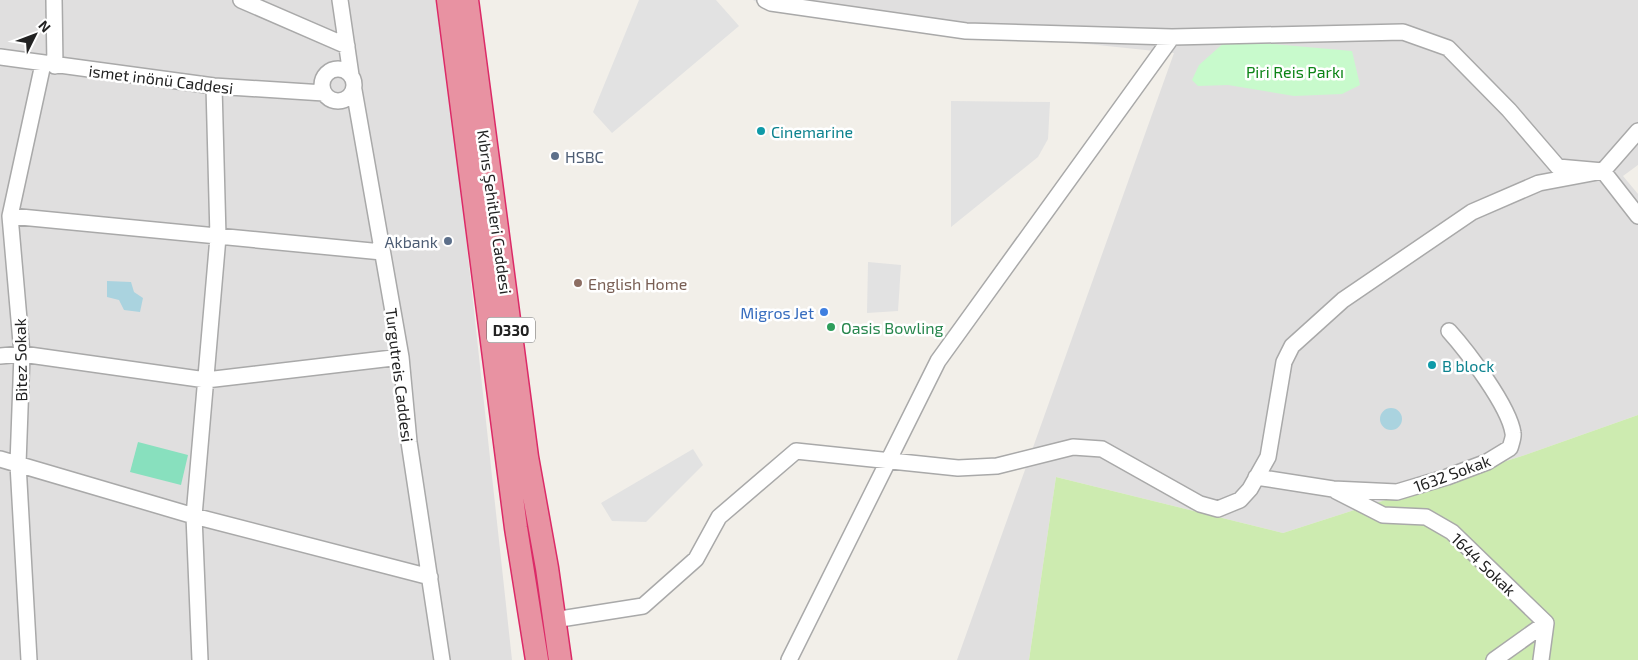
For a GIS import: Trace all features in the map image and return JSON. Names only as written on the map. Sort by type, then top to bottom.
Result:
[{"type":"highway","name":"Kıbrıs Şehitleri Caddesi","points":[[448,0],[516,528],[537,660]]},
{"type":"highway","name":"Kıbrıs Şehitleri Caddesi","points":[[467,0],[527,456],[547,568],[560,660]]},
{"type":"street","name":"Bitez Sokak","points":[[29,660],[18,464],[22,354],[10,216],[49,65],[54,0]]},
{"type":"street","points":[[241,0],[347,46]]},
{"type":"street","points":[[340,0],[351,74],[355,85],[354,90],[347,99],[342,101]]},
{"type":"street","points":[[765,0],[771,3],[966,31],[1172,37],[1403,32],[1448,48],[1509,110],[1558,167],[1603,171],[1638,216]]},
{"type":"street","points":[[789,660],[938,361],[1172,37]]},
{"type":"street","points":[[347,46],[325,75],[322,82],[324,93],[332,100],[342,101],[357,111]]},
{"type":"street","name":"ismet inönü Caddesi","points":[[0,57],[214,86],[324,93]]},
{"type":"street","points":[[297,91],[337,68],[351,74]]},
{"type":"street","points":[[200,660],[194,516],[218,237],[214,86]]},
{"type":"street","name":"Turgutreis Caddesi","points":[[354,90],[401,357],[409,442],[442,660]]},
{"type":"street","points":[[554,620],[643,606],[696,559],[719,517],[796,451],[958,468],[997,466],[1073,447],[1102,449],[1200,504],[1218,510],[1240,500],[1268,457],[1284,362],[1292,346],[1343,300],[1472,212],[1539,183],[1603,171],[1638,131]]},
{"type":"street","points":[[10,216],[382,252]]},
{"type":"street","name":"1632 Sokak","points":[[1256,477],[1332,489],[1397,492],[1447,477],[1487,462],[1510,448],[1513,434],[1501,406],[1468,352],[1449,331]]},
{"type":"street","points":[[0,356],[22,354],[206,380],[401,357]]},
{"type":"street","points":[[0,459],[194,516],[430,577]]},
{"type":"street","name":"1644 Sokak","points":[[1332,489],[1383,515],[1426,517],[1452,532],[1546,623]]},
{"type":"street","points":[[1494,660],[1546,623]]},
{"type":"street","points":[[1541,660],[1546,623]]},
{"type":"shaded area","points":[[0,0],[446,0],[443,26],[512,660],[0,660]]},
{"type":"shaded area","points":[[639,0],[716,0],[739,26],[612,133],[593,112]]},
{"type":"shaded area","points":[[753,0],[1638,0],[1638,165],[1623,176],[1638,194],[1638,415],[1525,455],[1283,533],[1056,477],[1029,660],[957,660],[1174,53],[772,11]]},
{"type":"shaded area","points":[[951,101],[1050,102],[1048,139],[1038,157],[951,227]]},
{"type":"shaded area","points":[[868,262],[901,265],[898,311],[867,313]]},
{"type":"shaded area","points":[[693,449],[703,465],[646,522],[612,521],[601,503]]},
{"type":"green space","name":"Piri Reis Parkı","points":[[1227,40],[1352,51],[1360,85],[1342,94],[1294,96],[1228,85],[1198,86],[1192,80],[1199,65]]},
{"type":"green space","points":[[1638,415],[1638,660],[1029,660],[1056,477],[1283,533],[1525,455]]},
{"type":"green space","points":[[138,442],[188,455],[181,485],[130,472]]},
{"type":"water","points":[[107,281],[131,282],[134,292],[143,298],[140,312],[124,310],[119,300],[107,297]]},
{"type":"water","points":[[1391,408],[1399,411],[1402,419],[1399,427],[1391,430],[1383,427],[1380,419],[1383,411]]},
{"type":"place","name":"Cinemarine","points":[[761,131]]},
{"type":"place","name":"HSBC","points":[[555,156]]},
{"type":"place","name":"Akbank","points":[[448,241]]},
{"type":"place","name":"English Home","points":[[578,283]]},
{"type":"place","name":"Migros Jet","points":[[824,312]]},
{"type":"place","name":"Oasis Bowling","points":[[831,327]]},
{"type":"place","name":"B block","points":[[1432,365]]}]
